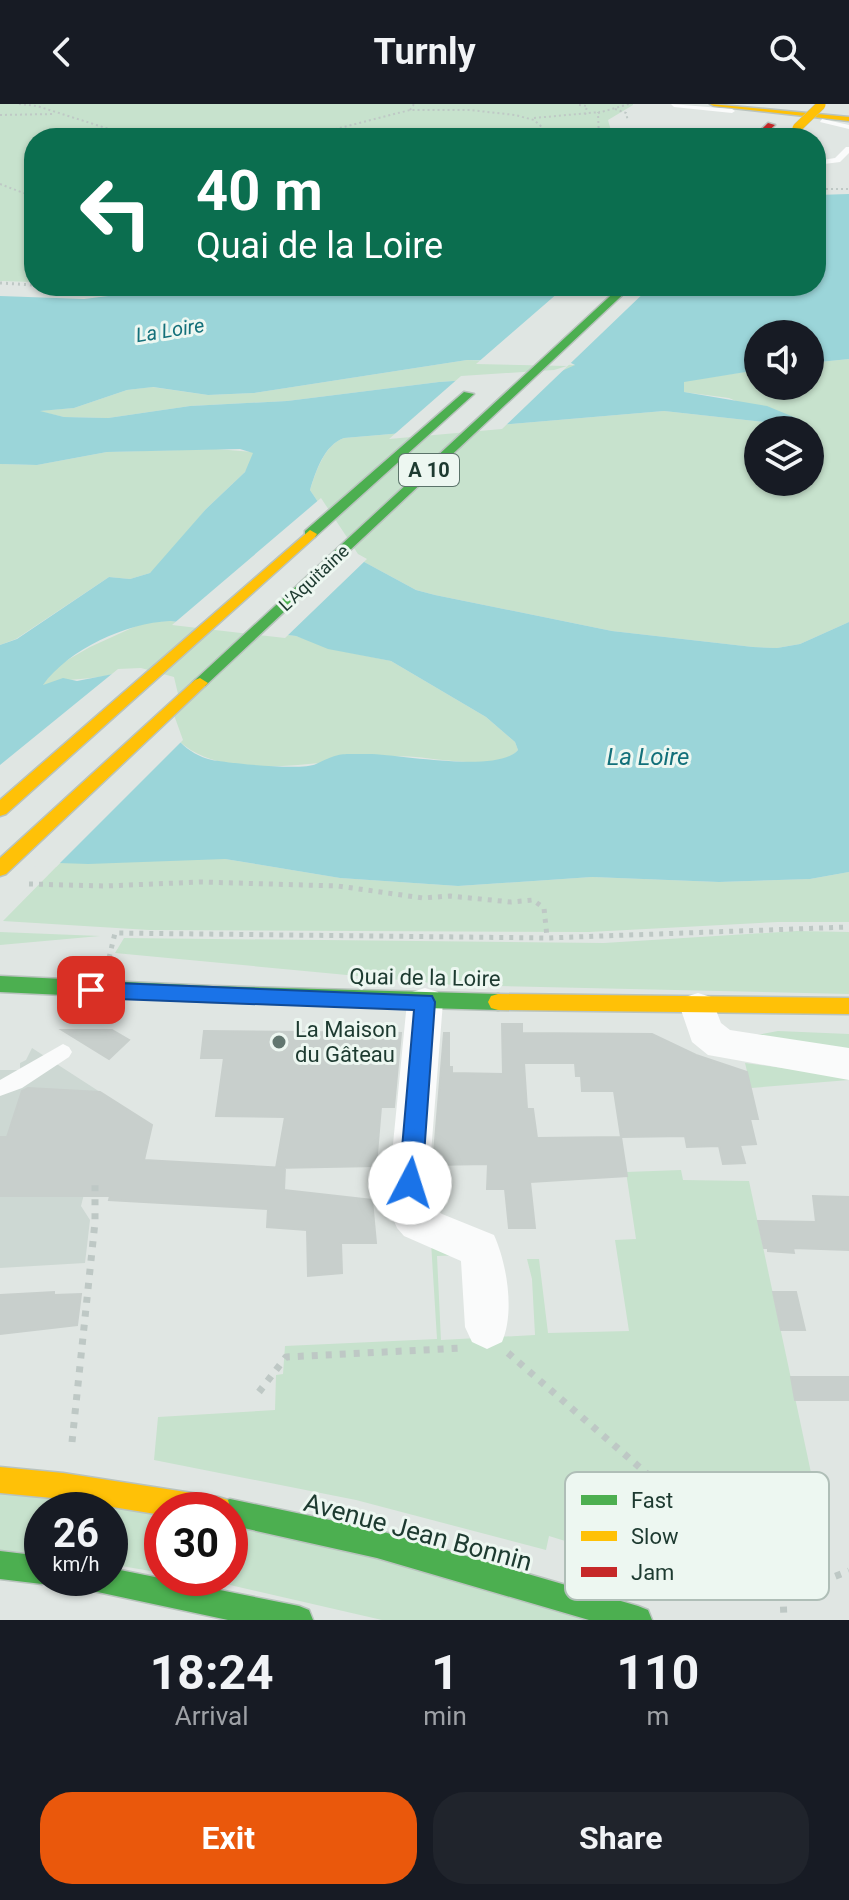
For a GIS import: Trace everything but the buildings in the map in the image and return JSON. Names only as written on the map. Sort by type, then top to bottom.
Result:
[{"type":"main road","points":[[714,104],[849,119]]},
{"type":"main road","points":[[768,128],[794,104]]},
{"type":"main road","points":[[797,128],[822,105]]},
{"type":"main road","name":"L'Aquitaine","points":[[0,869],[616,296]]},
{"type":"main road","name":"L'Aquitaine","points":[[0,810],[484,380]]},
{"type":"main road","name":"Quai de la Loire","points":[[0,984],[117,992],[425,1002],[698,1007],[849,1006]]},
{"type":"main road","points":[[0,1480],[144,1499]]},
{"type":"main road","name":"Avenue Jean Bonnin","points":[[248,1516],[377,1544],[565,1599]]},
{"type":"main road","points":[[0,1565],[24,1568]]},
{"type":"main road","points":[[128,1586],[299,1620]]},
{"type":"main road","name":"Avenue Jean Bonnin","points":[[569,1600],[638,1620]]},
{"type":"street","points":[[425,1002],[407,1205],[414,1219],[424,1226],[479,1249],[482,1256],[486,1340]]},
{"type":"street","points":[[698,1007],[705,1031],[711,1039],[721,1044],[849,1064]]},
{"type":"lane","points":[[674,105],[849,127]]},
{"type":"lane","points":[[826,162],[837,160],[849,149]]},
{"type":"lane","points":[[0,1088],[63,1052]]},
{"type":"path","points":[[19,104],[37,106],[111,128]]},
{"type":"path","points":[[410,110],[414,104]]},
{"type":"path","points":[[340,128],[410,110],[470,110],[529,118],[585,115],[629,104]]},
{"type":"path","points":[[579,105],[587,106],[585,115]]},
{"type":"path","points":[[610,108],[623,111],[628,121]]},
{"type":"path","points":[[598,128],[600,112]]},
{"type":"path","points":[[0,115],[62,114]]},
{"type":"path","points":[[529,118],[541,124],[541,128]]},
{"type":"path","points":[[0,184],[24,193]]},
{"type":"path","points":[[826,189],[849,189]]},
{"type":"path","points":[[0,283],[24,284]]},
{"type":"path","points":[[15,883],[61,886],[284,883],[359,888],[423,898],[450,896],[511,902],[533,900],[544,908],[547,938]]},
{"type":"path","points":[[115,933],[547,938],[849,927]]},
{"type":"path","points":[[76,1404],[95,1222],[95,1184]]},
{"type":"path","points":[[259,1392],[286,1357],[486,1340],[646,1472]]},
{"type":"path","points":[[829,1579],[849,1571]]},
{"type":"path","points":[[783,1600],[784,1620]]},
{"type":"shaded area","points":[[32,1048],[100,1092],[97,1103],[107,1103],[81,1206],[90,1220],[85,1263],[0,1268],[0,1070],[20,1070],[20,1063],[26,1060]]},
{"type":"green space","points":[[0,104],[633,104],[608,120],[610,128],[24,128],[24,282],[0,281]]},
{"type":"green space","points":[[849,359],[849,622],[800,644],[777,648],[753,647],[612,631],[435,595],[416,590],[355,557],[310,490],[326,453],[344,438],[664,411],[744,420],[744,496],[824,496],[824,416],[770,416],[729,398],[683,392],[684,381],[744,372],[744,400],[824,400],[824,362]]},
{"type":"green space","points":[[467,360],[575,365],[555,374],[439,382],[287,401],[190,406],[108,418],[64,417],[37,411],[74,408],[127,390],[152,387],[208,395],[254,393]]},
{"type":"green space","points":[[216,449],[253,452],[253,460],[245,472],[206,509],[162,564],[150,573],[130,579],[109,577],[16,639],[0,645],[0,464],[37,465],[107,452]]},
{"type":"green space","points":[[170,621],[296,636],[342,651],[391,661],[486,717],[515,742],[518,750],[510,756],[485,762],[390,757],[294,765],[231,764],[203,756],[180,742],[113,674],[42,686],[57,666],[90,647],[145,622]]},
{"type":"green space","points":[[225,859],[340,878],[458,886],[592,877],[719,882],[810,879],[849,872],[849,922],[778,922],[589,932],[149,930],[3,921],[60,863]]},
{"type":"green space","points":[[797,931],[849,932],[849,994],[453,985],[115,953],[124,938],[604,943]]},
{"type":"green space","points":[[0,932],[100,936],[0,945]]},
{"type":"green space","points":[[778,1031],[849,1034],[849,1050],[757,1035]]},
{"type":"green space","points":[[745,1063],[849,1077],[849,1080],[751,1088]]},
{"type":"green space","points":[[681,1170],[683,1180],[749,1181],[811,1472],[565,1472],[565,1541],[549,1536],[546,1550],[356,1500],[154,1460],[158,1417],[275,1410],[276,1375],[283,1374],[285,1346],[437,1339],[431,1242],[467,1255],[437,1256],[441,1340],[535,1335],[532,1279],[527,1259],[539,1259],[548,1333],[629,1331],[615,1240],[636,1239],[626,1172]]},
{"type":"green space","points":[[0,1486],[40,1492],[24,1492],[24,1552],[0,1550]]},
{"type":"green space","points":[[128,1505],[144,1507],[144,1570],[128,1567]]},
{"type":"green space","points":[[248,1525],[606,1620],[382,1620],[248,1589]]},
{"type":"water","name":"La Loire","points":[[849,194],[849,359],[824,362],[824,320],[744,320],[744,372],[684,382],[684,392],[767,406],[791,416],[744,416],[744,420],[664,411],[344,438],[326,453],[310,490],[355,557],[416,590],[435,595],[612,631],[753,647],[777,648],[800,644],[849,622],[849,872],[810,879],[719,882],[592,877],[458,886],[340,878],[225,859],[88,864],[0,861],[0,645],[17,639],[109,577],[130,579],[150,573],[206,509],[245,472],[253,453],[240,449],[107,452],[37,465],[0,464],[0,296],[84,299],[108,296],[826,296],[826,195]],"holes":[[[467,360],[569,362],[575,365],[555,374],[439,382],[287,401],[190,406],[108,418],[64,417],[40,411],[74,408],[127,390],[153,387],[208,395],[254,393]],[[170,621],[296,636],[328,649],[391,661],[486,717],[515,742],[518,750],[507,757],[470,762],[351,754],[296,767],[212,760],[187,748],[113,674],[77,681],[63,678],[43,685],[83,649],[117,633],[153,623]]]},
{"type":"pier","points":[[554,296],[641,296],[502,429],[389,439],[461,376],[554,370],[567,366],[476,364]]},
{"type":"pier","points":[[321,498],[358,554],[367,559],[285,638],[172,625]]},
{"type":"pier","points":[[141,668],[174,677],[178,694],[174,715],[183,740],[56,867],[0,865],[0,765],[118,669]]},
{"type":"traffic: fast","points":[[200,683],[616,296]]},
{"type":"traffic: fast","points":[[310,534],[468,394]]},
{"type":"traffic: fast","points":[[0,984],[498,1002]]},
{"type":"traffic: fast","points":[[248,1516],[377,1544],[565,1599]]},
{"type":"traffic: fast","points":[[0,1565],[24,1568]]},
{"type":"traffic: fast","points":[[128,1586],[299,1620]]},
{"type":"traffic: fast","points":[[569,1600],[638,1620]]},
{"type":"traffic: slow","points":[[714,104],[849,119]]},
{"type":"traffic: slow","points":[[797,128],[821,105]]},
{"type":"traffic: slow","points":[[0,810],[310,534]]},
{"type":"traffic: slow","points":[[0,869],[200,683]]},
{"type":"traffic: slow","points":[[498,1002],[849,1006]]},
{"type":"traffic: slow","points":[[0,1480],[144,1499]]},
{"type":"traffic: jam","points":[[768,128],[771,125]]},
{"type":"place","name":"La Maison du Gâteau","points":[[279,1042]]},
{"type":"route","points":[[91,990],[425,1002],[410,1183]]}]
